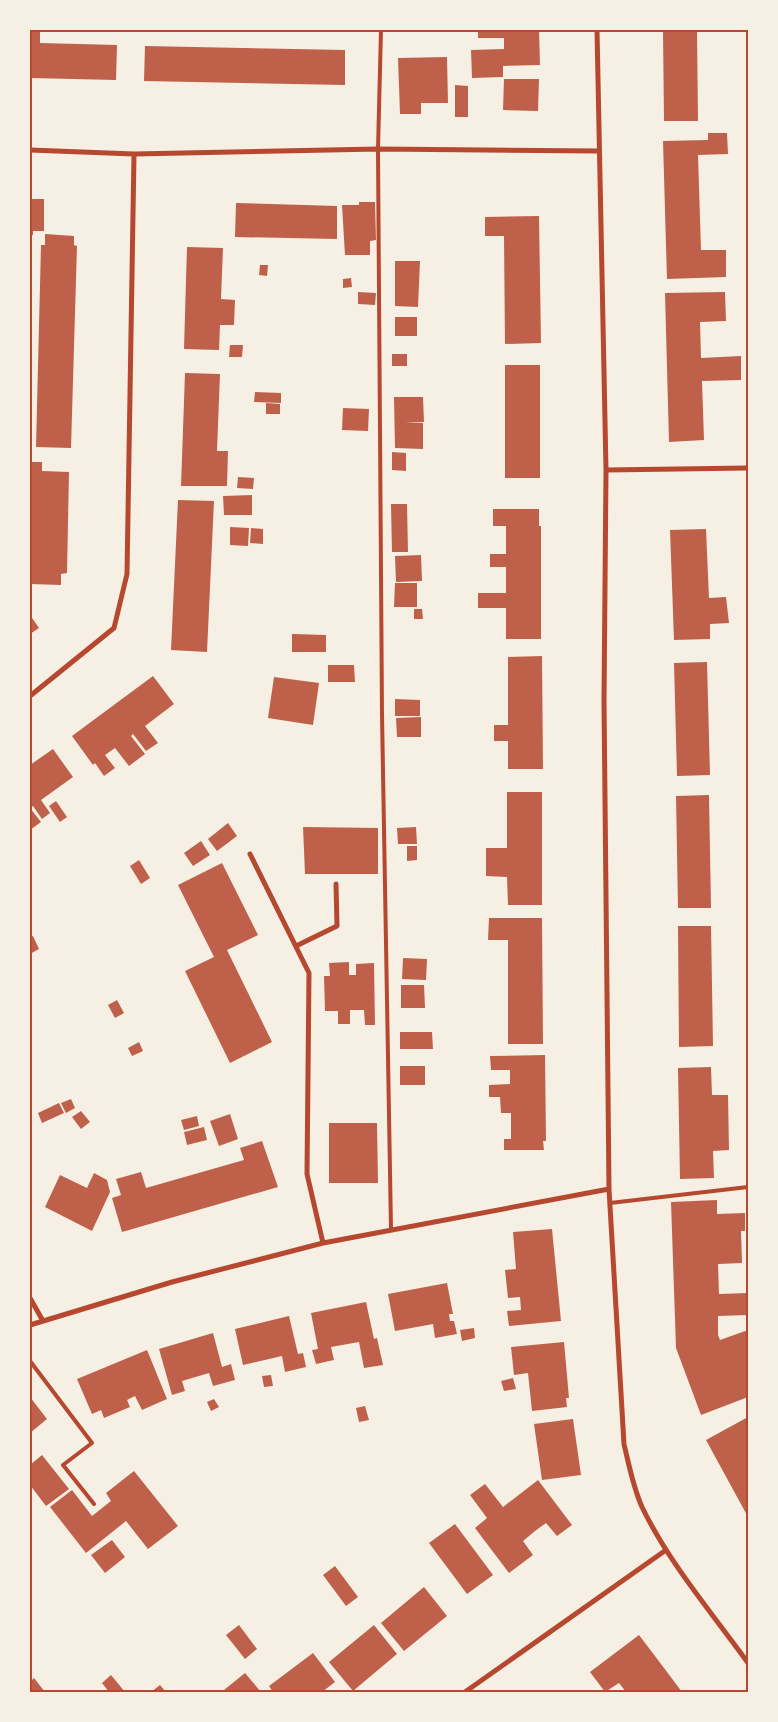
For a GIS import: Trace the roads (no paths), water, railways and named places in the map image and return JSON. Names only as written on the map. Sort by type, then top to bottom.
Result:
[{"type":"street","points":[[597,30],[606,470],[604,701],[610,1203],[624,1444],[630,1472],[642,1506],[666,1550],[748,1662]]},
{"type":"street","points":[[30,150],[134,154],[378,149],[598,151]]},
{"type":"street","points":[[30,696],[114,628],[127,574],[134,154]]},
{"type":"street","points":[[606,470],[748,468]]},
{"type":"street","points":[[250,854],[309,973],[307,1174],[323,1243]]},
{"type":"street","points":[[296,946],[337,926],[336,884]]},
{"type":"street","points":[[30,1325],[172,1282],[323,1243],[610,1189]]},
{"type":"street","points":[[30,1298],[43,1321]]},
{"type":"street","points":[[465,1692],[666,1550]]},
{"type":"lane","points":[[381,30],[378,149],[382,714],[391,1229]]},
{"type":"lane","points":[[610,1203],[748,1187]]},
{"type":"lane","points":[[30,1361],[92,1443],[63,1465],[94,1504]]}]
